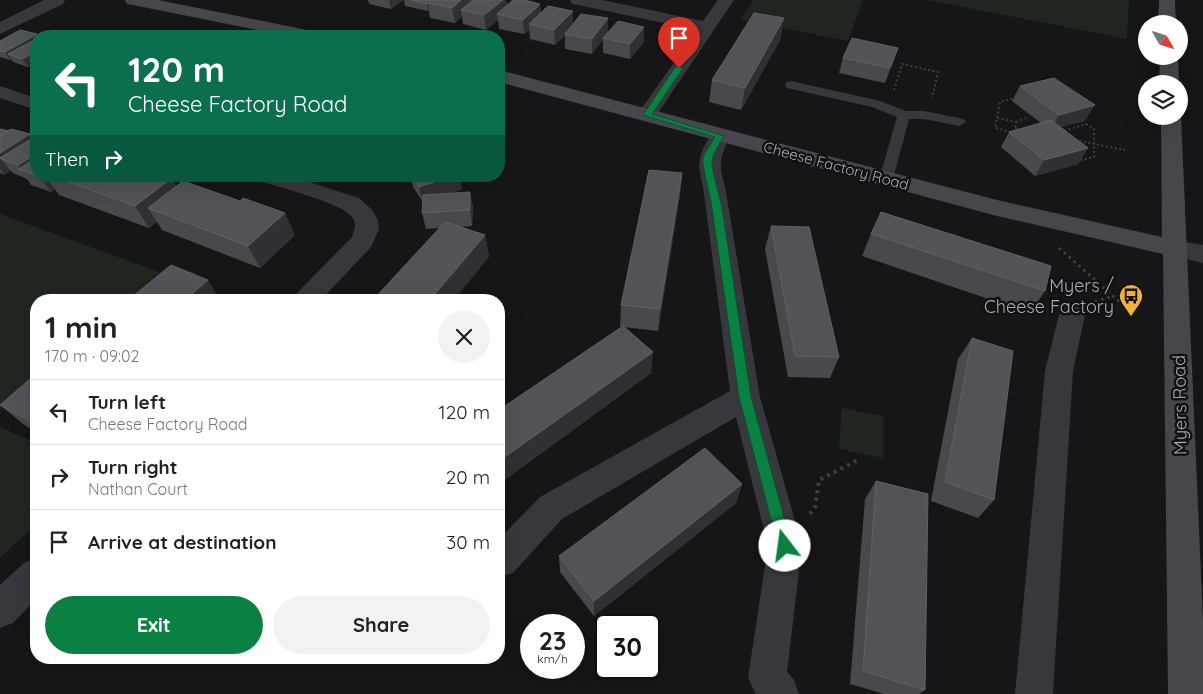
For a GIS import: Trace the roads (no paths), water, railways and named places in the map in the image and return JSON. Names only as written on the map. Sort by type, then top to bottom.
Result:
[{"type":"main road","points":[[133,0],[282,30]]},
{"type":"main road","points":[[1167,0],[1167,15]]},
{"type":"main road","name":"Cheese Factory Road","points":[[505,78],[997,208],[1175,248]]},
{"type":"main road","name":"Myers Road","points":[[1170,125],[1187,694]]},
{"type":"street","points":[[0,30],[57,0]]},
{"type":"street","points":[[578,0],[707,26]]},
{"type":"street","points":[[647,115],[726,0]]},
{"type":"street","points":[[0,92],[30,102]]},
{"type":"street","points":[[720,136],[708,159],[708,168],[714,186],[745,397],[785,546],[767,678],[780,694]]},
{"type":"street","points":[[286,182],[351,203],[367,221],[367,230],[362,241],[312,294]]},
{"type":"street","points":[[1175,248],[1203,254]]},
{"type":"street","points":[[1034,694],[1060,371],[1072,315]]},
{"type":"street","points":[[505,557],[551,508],[745,397]]},
{"type":"street","points":[[0,610],[30,581]]},
{"type":"lane","points":[[791,85],[876,104],[904,115],[924,115],[959,122]]},
{"type":"lane","points":[[886,179],[904,115]]},
{"type":"place","name":"Myers / Cheese Factory","points":[[1131,317]]}]
